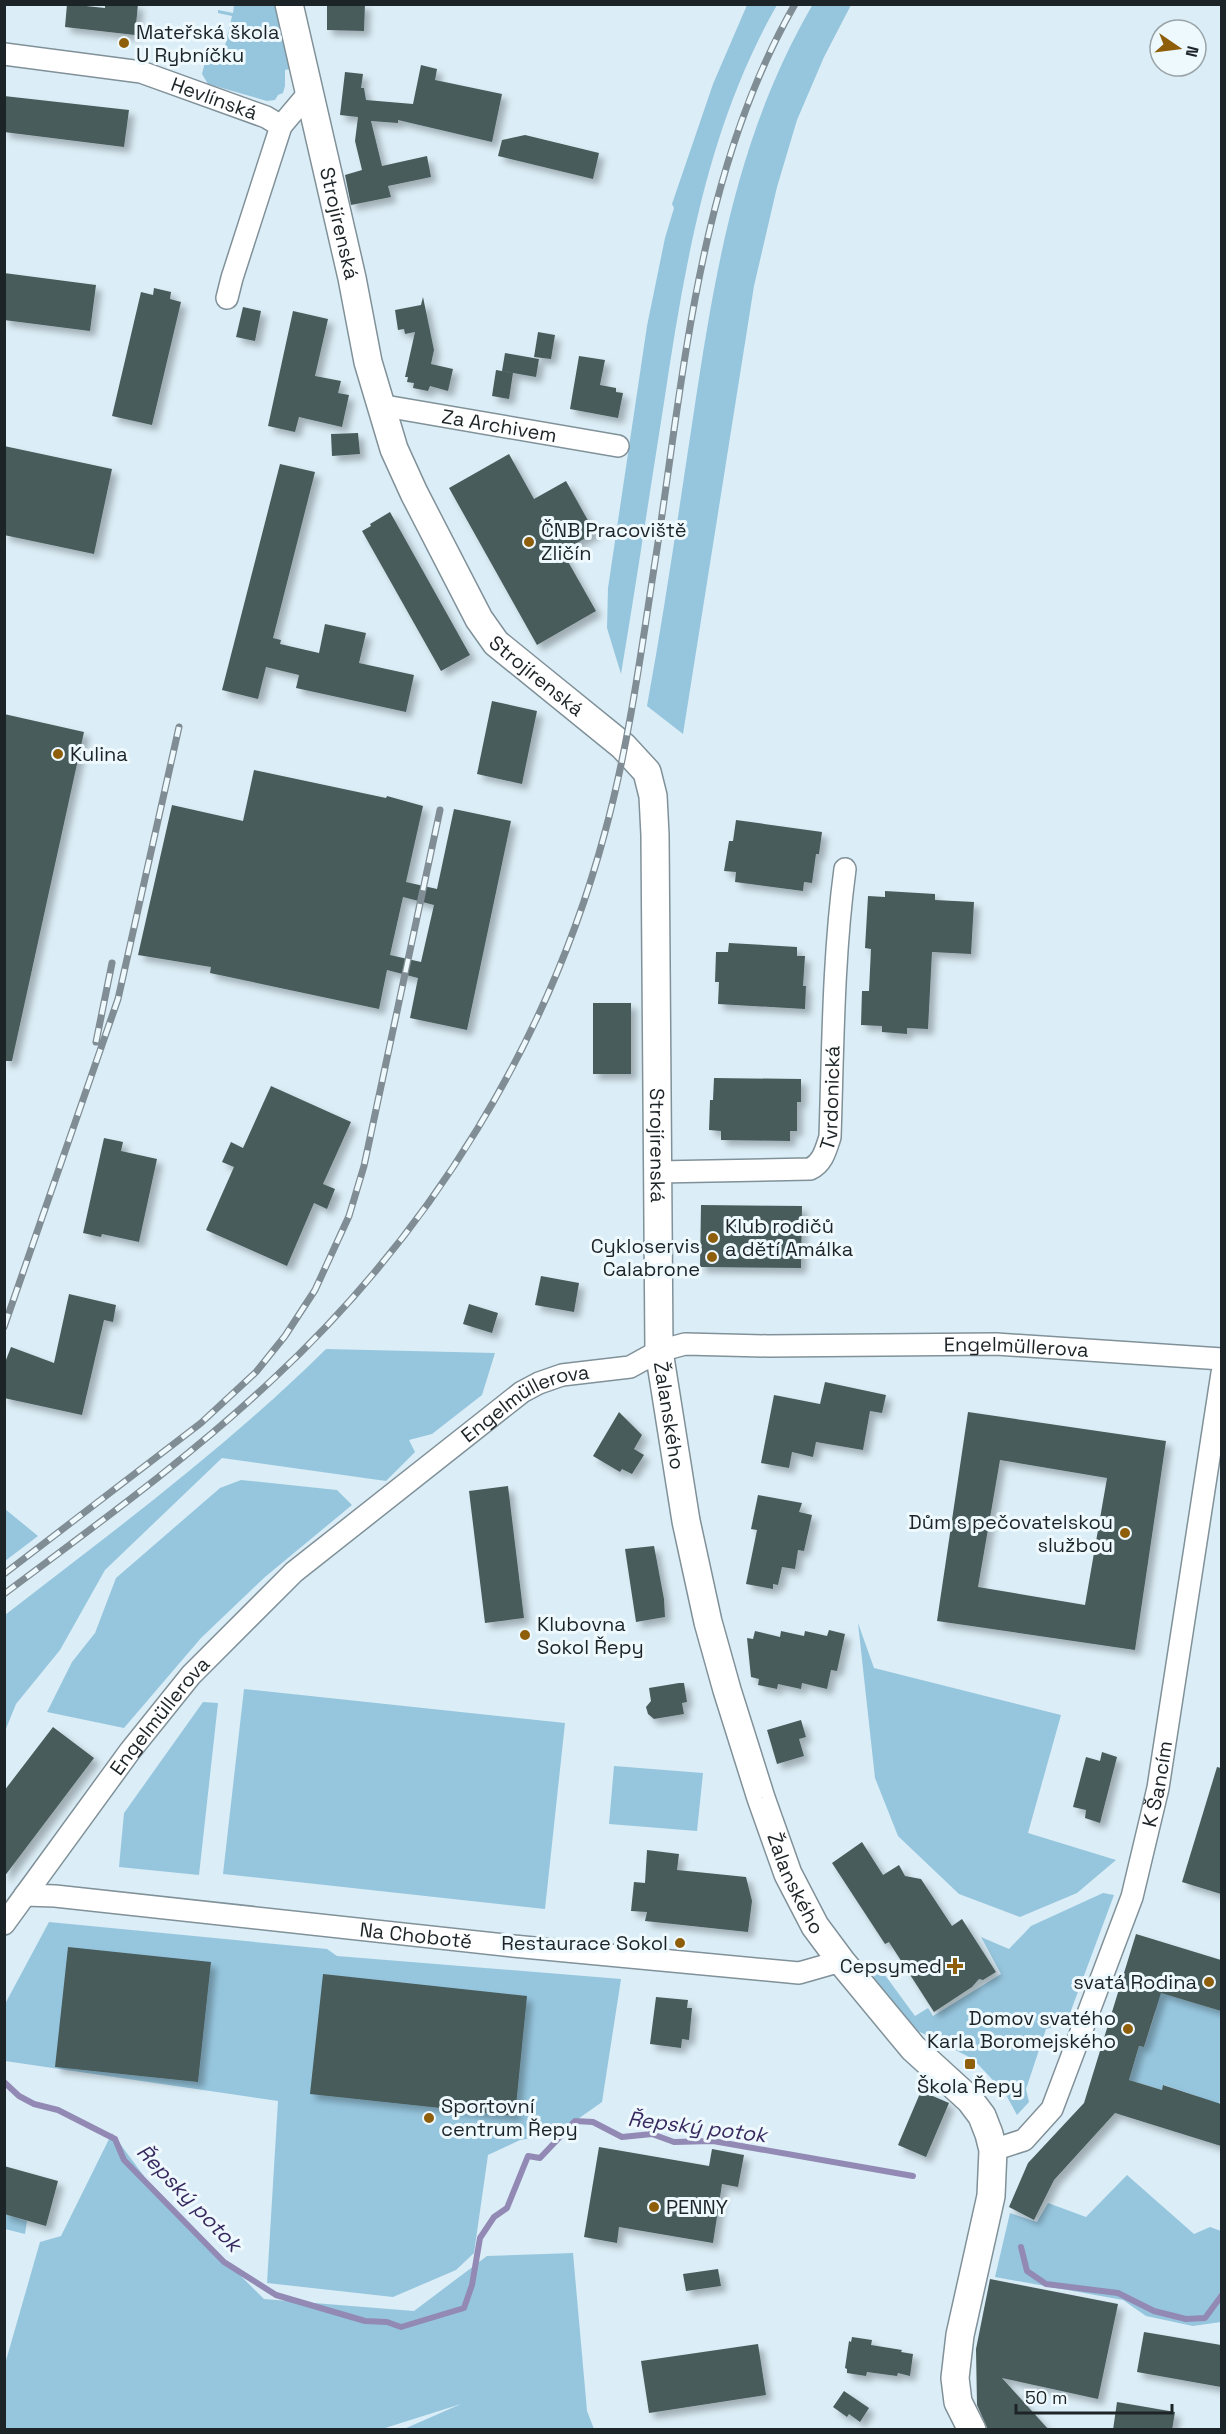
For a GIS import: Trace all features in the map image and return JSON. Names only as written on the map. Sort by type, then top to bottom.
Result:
[{"type":"street","name":"Strojírenská","points":[[289,4],[379,405],[394,449],[414,493],[490,636],[503,650],[623,746],[644,767],[650,778],[656,835],[659,1352]]},
{"type":"street","name":"Hevlínská","points":[[4,54],[141,72],[266,117],[281,126]]},
{"type":"street","points":[[227,298],[281,126],[308,94]]},
{"type":"street","name":"Za Archivem","points":[[379,405],[618,446]]},
{"type":"street","name":"Tvrdonická","points":[[658,1172],[810,1168],[815,1166],[826,1152],[830,1137],[832,1016],[837,923],[845,869]]},
{"type":"street","name":"Engelmüllerova","points":[[25,1895],[130,1751],[191,1675],[294,1572],[522,1392],[539,1383],[562,1375],[630,1367],[659,1352],[685,1344],[768,1346],[996,1344],[1221,1359]]},
{"type":"street","name":"Žalanského","points":[[659,1352],[686,1521],[708,1622],[761,1798],[788,1874],[814,1926],[841,1962],[913,2048],[970,2100],[986,2126],[993,2150],[991,2196],[962,2324],[955,2379],[958,2402],[972,2430]]},
{"type":"street","name":"K Šancím","points":[[993,2150],[1024,2140],[1052,2109],[1132,1897],[1158,1788],[1221,1373]]},
{"type":"street","points":[[4,1924],[25,1895]]},
{"type":"street","name":"Na Chobotě","points":[[25,1895],[55,1896],[490,1943],[799,1973],[841,1962]]},
{"type":"shaded area","points":[[813,4],[851,5],[824,57],[797,120],[777,187],[754,286],[683,734],[647,706],[711,304],[748,151],[787,53]]},
{"type":"shaded area","points":[[234,5],[276,5],[290,69],[285,70],[283,93],[275,100],[267,101],[208,84],[202,74],[209,46],[224,50],[232,16],[218,13],[218,10],[233,13]]},
{"type":"shaded area","points":[[747,5],[777,5],[732,101],[701,201],[680,305],[621,674],[607,628],[608,588],[647,326],[665,238],[674,208],[672,204],[713,84]]},
{"type":"shaded area","points":[[326,1349],[495,1353],[482,1395],[432,1434],[409,1440],[415,1452],[386,1481],[222,1458],[105,1570],[60,1650],[16,1704],[5,1731],[5,1615],[210,1454]]},
{"type":"shaded area","points":[[241,1480],[337,1490],[352,1505],[265,1577],[201,1638],[124,1728],[47,1712],[72,1662],[95,1633],[116,1578],[220,1488]]},
{"type":"shaded area","points":[[5,1509],[38,1536],[5,1561]]},
{"type":"shaded area","points":[[858,1623],[874,1668],[1061,1715],[1028,1833],[1116,1860],[1077,1893],[1020,1917],[959,1894],[898,1836],[875,1778]]},
{"type":"shaded area","points":[[244,1689],[565,1723],[545,1909],[223,1874]]},
{"type":"shaded area","points":[[203,1702],[218,1703],[199,1875],[119,1867],[124,1813]]},
{"type":"shaded area","points":[[614,1766],[703,1773],[697,1831],[609,1824]]},
{"type":"shaded area","points":[[1103,1893],[1114,1895],[1066,2024],[1046,2029],[1026,2089],[1029,2102],[1017,2115],[1005,2093],[973,2059],[916,2030],[873,1977],[882,1971],[915,2016],[928,2008],[933,2016],[1001,1974],[981,1937],[1009,1949],[1031,1926]]},
{"type":"shaded area","name":"Sportovní centrum Řepy","points":[[49,1922],[327,1949],[337,1956],[621,1979],[602,2102],[558,2133],[520,2140],[488,2155],[474,2253],[456,2270],[393,2297],[267,2283],[278,2101],[5,2061],[5,2004]]},
{"type":"shaded area","points":[[1156,1991],[1221,2011],[1222,2095],[1218,2107],[1197,2096],[1164,2085],[1162,2090],[1129,2080],[1139,2046],[1144,2047],[1155,2013]]},
{"type":"shaded area","points":[[112,2133],[155,2191],[264,2299],[414,2311],[487,2256],[573,2253],[587,2411],[594,2429],[404,2429],[461,2404],[382,2429],[5,2429],[5,2364],[40,2242],[61,2236]]},
{"type":"shaded area","points":[[1127,2175],[1194,2234],[1210,2227],[1221,2231],[1221,2322],[1193,2326],[1146,2316],[1123,2300],[995,2277],[1010,2213],[1037,2222],[1048,2203],[1086,2217]]},
{"type":"shaded area","points":[[5,2214],[27,2221],[25,2234],[5,2229]]},
{"type":"building","points":[[67,4],[105,8],[105,4],[138,4],[135,35],[65,27]]},
{"type":"building","points":[[327,4],[365,4],[364,31],[327,30]]},
{"type":"building","points":[[421,65],[437,69],[435,80],[502,94],[492,142],[398,120],[398,123],[371,121],[382,166],[427,156],[431,177],[388,186],[391,197],[351,205],[345,175],[362,170],[355,141],[358,117],[340,115],[345,72],[363,74],[361,88],[364,88],[366,100],[413,104]]},
{"type":"building","points":[[4,96],[129,110],[124,147],[4,132]]},
{"type":"building","points":[[525,135],[599,153],[593,179],[498,156],[502,140]]},
{"type":"building","points":[[4,273],[96,285],[90,331],[4,320]]},
{"type":"building","points":[[154,288],[171,292],[170,299],[181,302],[152,425],[112,416],[141,292],[153,295]]},
{"type":"building","points":[[423,297],[434,350],[431,364],[453,369],[448,391],[430,386],[428,391],[413,388],[414,383],[407,382],[408,377],[405,377],[415,332],[405,334],[404,329],[398,330],[395,310],[421,305]]},
{"type":"building","points":[[243,307],[261,311],[255,341],[236,337]]},
{"type":"building","points":[[293,311],[328,319],[315,376],[341,381],[338,393],[349,395],[342,427],[299,417],[295,432],[268,426]]},
{"type":"building","points":[[538,332],[555,335],[551,359],[534,357]]},
{"type":"building","points":[[505,353],[539,359],[536,377],[502,371]]},
{"type":"building","points":[[579,356],[605,360],[600,385],[616,388],[616,392],[623,393],[618,418],[570,409]]},
{"type":"building","points":[[496,370],[513,373],[509,399],[492,396]]},
{"type":"building","points":[[358,433],[360,454],[332,456],[331,434]]},
{"type":"building","points":[[4,446],[112,469],[94,554],[4,535]]},
{"type":"building","name":"ČNB Pracoviště Zličín","points":[[509,454],[534,499],[566,481],[595,533],[562,551],[596,611],[537,645],[449,488]]},
{"type":"building","points":[[280,464],[315,472],[273,638],[281,640],[280,644],[319,653],[325,624],[366,633],[359,663],[414,675],[406,712],[296,688],[299,675],[266,667],[258,699],[222,690]]},
{"type":"building","points":[[390,512],[470,655],[441,671],[362,531]]},
{"type":"building","points":[[492,701],[537,711],[522,784],[477,774]]},
{"type":"building","points":[[4,714],[84,732],[12,1061],[4,1061]]},
{"type":"building","points":[[254,770],[386,798],[387,796],[423,806],[406,882],[437,889],[454,809],[511,821],[467,1030],[410,1018],[418,978],[387,970],[379,1009],[210,973],[211,967],[138,955],[172,805],[243,821]],"holes":[[[403,897],[434,905],[421,962],[390,955]]]},
{"type":"building","points":[[736,820],[822,832],[812,883],[804,882],[803,891],[735,882],[736,872],[724,871],[729,841],[733,841]]},
{"type":"building","points":[[885,891],[935,894],[935,900],[974,902],[971,954],[932,952],[928,1029],[907,1028],[907,1034],[882,1032],[882,1026],[861,1025],[862,991],[869,991],[871,949],[865,948],[868,896],[885,897]]},
{"type":"building","points":[[729,943],[797,947],[797,956],[805,956],[803,986],[806,986],[805,1009],[718,1004],[719,982],[715,982],[716,952],[728,952]]},
{"type":"building","points":[[593,1003],[631,1003],[631,1074],[593,1074]]},
{"type":"building","points":[[714,1078],[801,1079],[801,1102],[797,1102],[797,1131],[790,1131],[790,1141],[721,1140],[721,1131],[709,1130],[710,1100],[713,1100]]},
{"type":"building","points":[[271,1086],[351,1122],[323,1184],[335,1189],[327,1209],[314,1203],[287,1266],[206,1230],[234,1167],[222,1162],[231,1142],[243,1148]]},
{"type":"building","points":[[104,1138],[123,1142],[121,1151],[157,1159],[139,1242],[102,1234],[101,1237],[83,1233]]},
{"type":"building","points":[[701,1205],[802,1206],[801,1268],[700,1267]]},
{"type":"building","points":[[541,1276],[579,1283],[574,1312],[535,1305]]},
{"type":"building","points":[[69,1294],[116,1305],[113,1322],[104,1320],[82,1415],[4,1398],[4,1365],[11,1347],[54,1363]]},
{"type":"building","points":[[469,1304],[498,1313],[492,1333],[463,1324]]},
{"type":"building","points":[[825,1382],[886,1395],[882,1413],[870,1411],[863,1450],[816,1442],[813,1457],[792,1452],[789,1468],[761,1463],[774,1395],[820,1404]]},
{"type":"building","points":[[619,1412],[642,1435],[634,1449],[644,1455],[632,1474],[622,1469],[620,1472],[593,1456]]},
{"type":"building","name":"Dům s pečovatelskou službou","points":[[968,1412],[1166,1441],[1135,1650],[937,1621]],"holes":[[[1000,1460],[1107,1478],[1085,1605],[978,1587]]]},
{"type":"building","points":[[508,1486],[524,1618],[485,1623],[469,1491]]},
{"type":"building","points":[[758,1495],[802,1503],[799,1512],[812,1515],[804,1551],[798,1550],[795,1569],[782,1567],[778,1585],[773,1584],[773,1589],[746,1584],[757,1530],[751,1529]]},
{"type":"building","points":[[654,1546],[665,1617],[636,1622],[625,1549]]},
{"type":"building","points":[[829,1630],[845,1634],[837,1671],[831,1670],[827,1689],[802,1683],[801,1689],[778,1684],[777,1689],[758,1685],[759,1679],[751,1677],[747,1638],[753,1639],[755,1631],[780,1637],[781,1631],[804,1636],[805,1631],[827,1636]]},
{"type":"building","points":[[684,1683],[687,1702],[682,1703],[684,1714],[654,1719],[648,1714],[646,1707],[651,1701],[649,1688]]},
{"type":"building","points":[[801,1720],[806,1737],[799,1739],[804,1756],[777,1764],[767,1730]]},
{"type":"building","points":[[53,1727],[94,1758],[4,1877],[4,1791]]},
{"type":"building","points":[[1102,1752],[1117,1757],[1100,1823],[1085,1818],[1086,1810],[1073,1807],[1086,1757],[1100,1761]]},
{"type":"building","points":[[1217,1767],[1221,1768],[1221,1894],[1182,1882]]},
{"type":"building","points":[[862,1842],[883,1875],[899,1865],[905,1876],[921,1879],[952,1926],[962,1919],[996,1972],[983,1980],[979,1979],[972,1987],[934,2012],[889,1942],[885,1944],[832,1863]]},
{"type":"building","points":[[647,1850],[679,1854],[677,1870],[746,1877],[752,1901],[748,1932],[645,1921],[647,1912],[631,1911],[634,1882],[645,1883]]},
{"type":"building","name":"Domov svatého Karla Boromejského","points":[[1136,1934],[1221,1960],[1221,2011],[1161,1993],[1144,2047],[1139,2046],[1129,2080],[1162,2090],[1163,2085],[1221,2104],[1221,2146],[1115,2113],[1054,2180],[1034,2220],[1009,2207],[1028,2163],[1084,2103]]},
{"type":"building","points":[[68,1947],[211,1962],[198,2082],[55,2067]]},
{"type":"building","points":[[323,1974],[527,1996],[515,2116],[310,2094]]},
{"type":"building","points":[[656,1997],[688,2000],[687,2008],[692,2008],[689,2040],[682,2039],[681,2048],[650,2044]]},
{"type":"building","points":[[921,2091],[949,2103],[926,2157],[898,2145]]},
{"type":"building","name":"PENNY","points":[[599,2147],[709,2166],[712,2149],[744,2155],[738,2187],[722,2184],[713,2243],[619,2227],[617,2243],[584,2237]]},
{"type":"building","points":[[4,2166],[58,2181],[46,2226],[4,2214]]},
{"type":"building","points":[[718,2269],[721,2286],[686,2291],[683,2274]]},
{"type":"building","points":[[990,2279],[1118,2304],[1098,2399],[1002,2378],[1049,2430],[988,2430],[977,2405],[976,2349]]},
{"type":"building","points":[[1144,2332],[1221,2345],[1221,2387],[1137,2372]]},
{"type":"building","points":[[852,2337],[872,2340],[871,2345],[913,2354],[910,2376],[898,2373],[897,2376],[867,2372],[866,2376],[847,2373],[845,2368],[849,2341],[851,2342]]},
{"type":"building","points":[[758,2344],[766,2395],[649,2413],[641,2361]]},
{"type":"building","points":[[844,2391],[869,2408],[860,2422],[849,2414],[847,2417],[833,2407]]},
{"type":"building","points":[[1117,2402],[1175,2412],[1172,2430],[1113,2430]]},
{"type":"waterway","name":"Řepský potok","points":[[4,2082],[19,2096],[34,2104],[58,2110],[115,2139],[124,2160],[224,2262],[276,2295],[365,2321],[387,2322],[401,2327],[464,2308],[472,2285],[480,2238],[494,2217],[507,2208],[528,2156],[540,2158],[575,2121],[593,2122],[622,2137],[652,2134],[674,2142],[713,2141],[913,2176]]},
{"type":"waterway","name":"Řepský potok","points":[[1021,2247],[1027,2271],[1046,2284],[1118,2293],[1154,2311],[1186,2319],[1205,2318],[1222,2295]]},
{"type":"railway","points":[[4,1594],[208,1437],[272,1380],[330,1323],[383,1262],[432,1197],[477,1129],[517,1058],[552,985],[581,910],[605,832],[622,762],[635,692],[677,409],[701,269],[717,201],[737,133],[763,67],[795,4]]},
{"type":"railway","points":[[4,1327],[118,999],[179,727]]},
{"type":"railway","points":[[4,1574],[201,1423],[256,1372],[285,1336],[315,1290],[349,1216],[364,1166],[440,810]]},
{"type":"railway","points":[[96,1042],[112,963]]},
{"type":"place","name":"Mateřská škola U Rybníčku","points":[[124,43]]},
{"type":"place","name":"ČNB Pracoviště Zličín","points":[[529,542]]},
{"type":"place","name":"Kulina","points":[[58,754]]},
{"type":"place","name":"Klub rodičů a dětí Amálka","points":[[713,1238]]},
{"type":"place","name":"Cykloservis Calabrone","points":[[712,1257]]},
{"type":"place","name":"Dům s pečovatelskou službou","points":[[1125,1533]]},
{"type":"place","name":"Klubovna Sokol Řepy","points":[[525,1635]]},
{"type":"place","name":"Restaurace Sokol","points":[[680,1943]]},
{"type":"place","name":"Cepsymed","points":[[955,1966]]},
{"type":"place","name":"svatá Rodina","points":[[1209,1982]]},
{"type":"place","name":"Domov svatého Karla Boromejského","points":[[1128,2029]]},
{"type":"place","name":"Škola Řepy","points":[[970,2064]]},
{"type":"place","name":"Sportovní centrum Řepy","points":[[429,2118]]},
{"type":"place","name":"PENNY","points":[[654,2207]]}]
